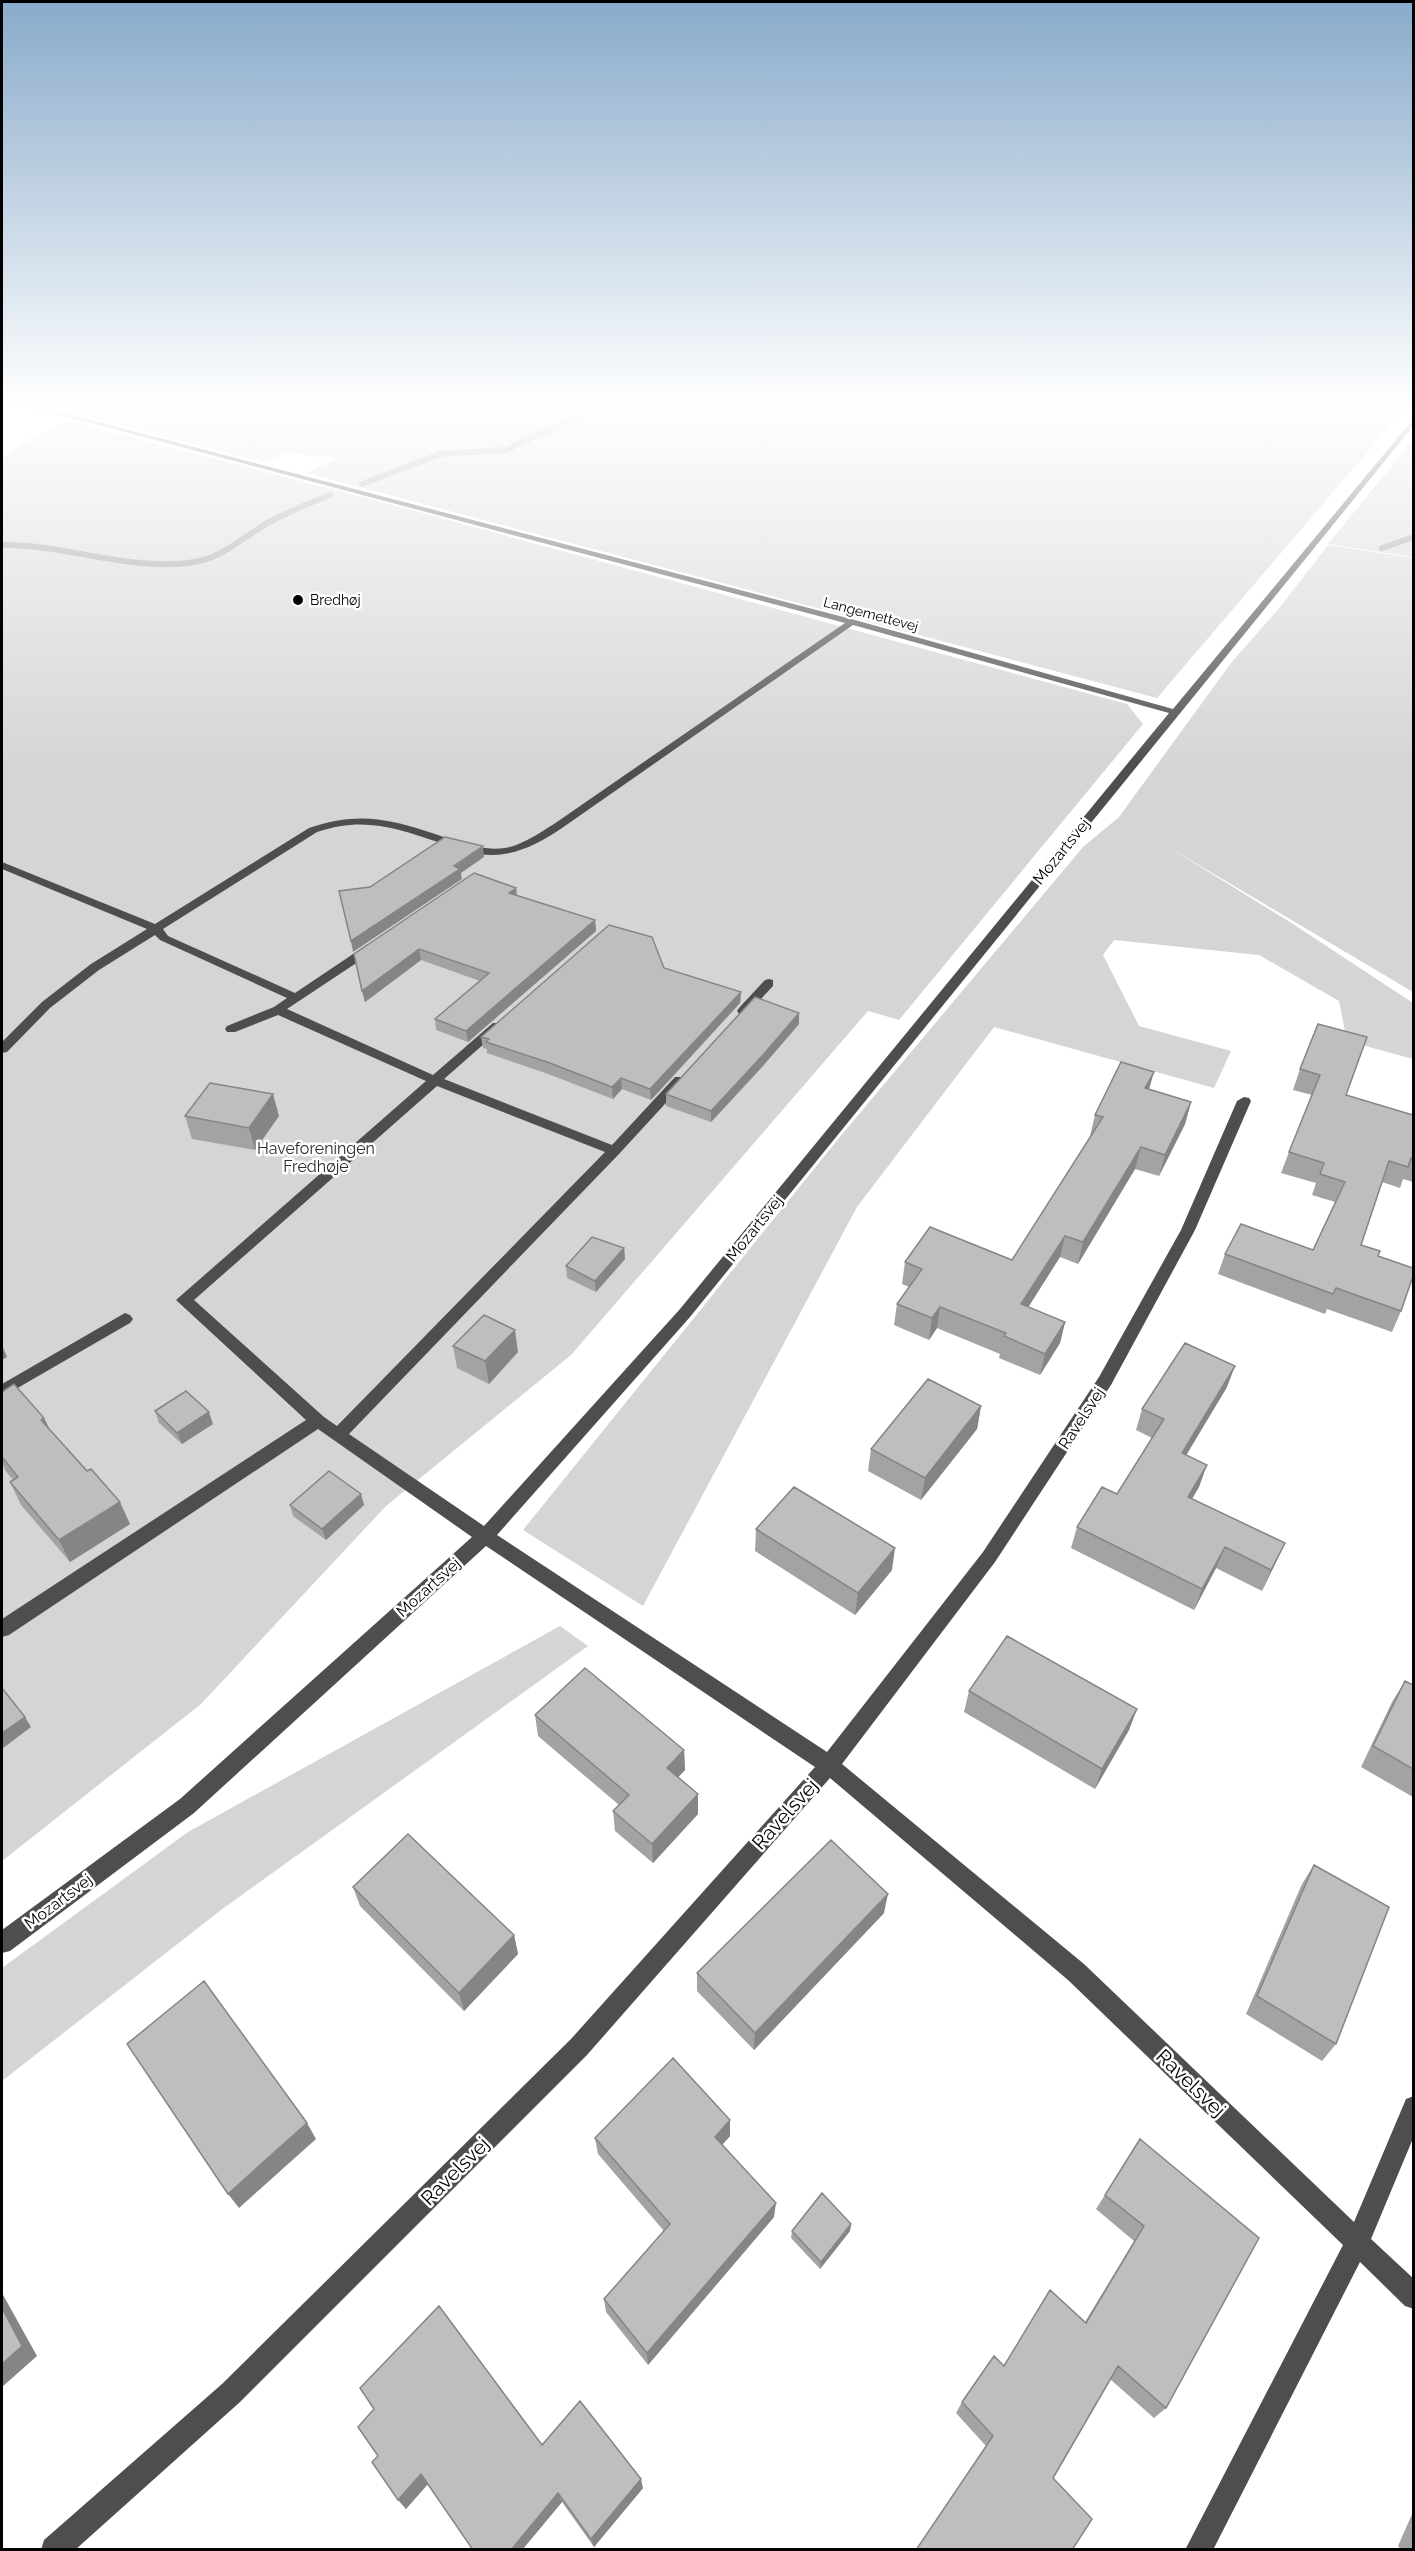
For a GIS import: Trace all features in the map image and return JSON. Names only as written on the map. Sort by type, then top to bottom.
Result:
[{"type":"street","name":"Langemettevej","points":[[490,527],[852,622],[1175,712]]},
{"type":"street","name":"Mozartsvej","points":[[2,1943],[187,1806],[485,1536],[685,1313],[1326,527]]},
{"type":"street","points":[[2,1050],[46,1005],[95,967],[313,830],[329,823],[366,818],[379,819],[470,850],[490,852],[515,848],[536,840],[852,622]]},
{"type":"street","points":[[4,868],[156,929],[164,938],[296,998]]},
{"type":"street","points":[[231,1029],[278,1010],[382,940]]},
{"type":"street","points":[[730,1025],[769,983]]},
{"type":"street","points":[[278,1010],[436,1081],[614,1151]]},
{"type":"street","points":[[485,1536],[318,1421],[184,1300],[505,1020]]},
{"type":"street","points":[[338,1435],[614,1151],[692,1067]]},
{"type":"street","name":"Ravelsvej","points":[[54,2550],[231,2393],[579,2047],[829,1765],[989,1557],[1106,1381],[1188,1230],[1244,1101]]},
{"type":"street","points":[[2,1391],[125,1319]]},
{"type":"street","points":[[2,1629],[318,1421]]},
{"type":"street","name":"Ravelsvej","points":[[485,1536],[829,1765],[1076,1972],[1413,2297]]},
{"type":"street","points":[[1198,2550],[1357,2243],[1413,2107]]},
{"type":"green space","name":"Haveforeningen Fredhøje","points":[[2,527],[474,527],[1127,704],[1143,724],[899,1020],[868,1011],[571,1355],[386,1506],[201,1704],[2,1861]]},
{"type":"green space","points":[[510,527],[1303,527],[1157,698]]},
{"type":"green space","points":[[1342,527],[1413,527],[1413,557],[1328,544]]},
{"type":"green space","points":[[1328,545],[1413,558],[1413,992],[1165,845],[1290,922],[1413,1003],[1413,1059],[1347,1041],[1339,1001],[1259,955],[1114,940],[1103,955],[1139,1026],[1231,1051],[1214,1088],[994,1027],[857,1207],[643,1606],[523,1530],[839,1138],[1083,847],[1119,817],[1231,663],[1280,607]]},
{"type":"green space","points":[[560,1626],[588,1646],[221,1910],[2,2081],[2,1968],[188,1832]]},
{"type":"building","points":[[445,837],[483,846],[454,866],[460,869],[351,941],[339,891],[370,887]]},
{"type":"building","points":[[474,873],[516,888],[509,893],[595,920],[466,1031],[435,1019],[489,973],[419,949],[362,991],[354,954]]},
{"type":"building","points":[[609,925],[652,937],[664,968],[741,992],[650,1089],[621,1078],[612,1087],[486,1042],[489,1039],[481,1037]]},
{"type":"building","points":[[755,997],[799,1013],[711,1111],[666,1094]]},
{"type":"building","points":[[1318,1024],[1367,1037],[1346,1095],[1413,1115],[1413,1159],[1411,1158],[1408,1167],[1389,1161],[1361,1245],[1380,1251],[1378,1256],[1413,1268],[1413,1276],[1401,1311],[1336,1288],[1333,1294],[1225,1254],[1241,1224],[1313,1250],[1345,1182],[1320,1174],[1324,1163],[1289,1152],[1320,1075],[1300,1069]]},
{"type":"building","points":[[1121,1062],[1154,1072],[1145,1088],[1191,1102],[1165,1155],[1141,1147],[1083,1242],[1065,1236],[1021,1304],[1065,1322],[1045,1354],[1004,1336],[1006,1333],[940,1307],[932,1318],[897,1304],[922,1269],[905,1262],[930,1227],[1012,1260],[1103,1117],[1095,1115]]},
{"type":"building","points":[[210,1083],[273,1094],[249,1128],[185,1116]]},
{"type":"building","points":[[592,1237],[624,1248],[595,1281],[566,1266]]},
{"type":"building","points":[[484,1315],[515,1330],[485,1361],[453,1346]]},
{"type":"building","points":[[1185,1343],[1235,1366],[1182,1453],[1207,1465],[1188,1497],[1285,1543],[1271,1570],[1225,1547],[1202,1589],[1077,1527],[1102,1487],[1117,1494],[1164,1419],[1142,1409]]},
{"type":"building","points":[[928,1379],[981,1406],[925,1478],[871,1449]]},
{"type":"building","points":[[14,1384],[44,1418],[41,1420],[87,1471],[91,1469],[120,1502],[59,1540],[10,1482],[18,1477],[2,1457],[2,1392]]},
{"type":"building","points":[[186,1391],[209,1412],[177,1433],[155,1411]]},
{"type":"building","points":[[329,1471],[361,1494],[322,1529],[290,1505]]},
{"type":"building","points":[[794,1487],[895,1548],[858,1593],[756,1529]]},
{"type":"building","points":[[1007,1636],[1137,1709],[1102,1769],[969,1691]]},
{"type":"building","points":[[585,1668],[684,1750],[667,1768],[698,1794],[652,1844],[613,1811],[629,1795],[535,1715]]},
{"type":"building","points":[[1405,1681],[1413,1685],[1413,1769],[1373,1746]]},
{"type":"building","points":[[2,1688],[25,1717],[2,1733]]},
{"type":"building","points":[[408,1834],[514,1935],[459,1993],[353,1887]]},
{"type":"building","points":[[831,1840],[888,1894],[755,2033],[697,1973]]},
{"type":"building","points":[[1314,1865],[1389,1907],[1336,2044],[1257,1996]]},
{"type":"building","points":[[204,1981],[307,2123],[228,2194],[127,2044]]},
{"type":"building","points":[[673,2058],[730,2120],[715,2137],[776,2203],[647,2353],[604,2299],[670,2224],[595,2138]]},
{"type":"building","points":[[1140,2139],[1259,2238],[1166,2408],[1118,2366],[1053,2478],[1092,2519],[1072,2550],[916,2550],[993,2436],[962,2402],[994,2356],[1004,2366],[1050,2290],[1086,2323],[1144,2226],[1105,2195]]},
{"type":"building","points":[[822,2193],[851,2224],[821,2262],[792,2231]]},
{"type":"building","points":[[439,2306],[542,2445],[580,2401],[641,2479],[591,2539],[558,2493],[511,2550],[473,2550],[421,2474],[398,2500],[372,2462],[378,2456],[358,2427],[374,2409],[360,2388]]},
{"type":"building","points":[[2,2308],[22,2346],[2,2364]]},
{"type":"waterway","points":[[2,545],[51,549],[151,564],[175,564],[209,558],[260,527]]},
{"type":"waterway","points":[[1382,548],[1414,537]]},
{"type":"place","name":"Bredhøj","points":[[298,600]]}]
